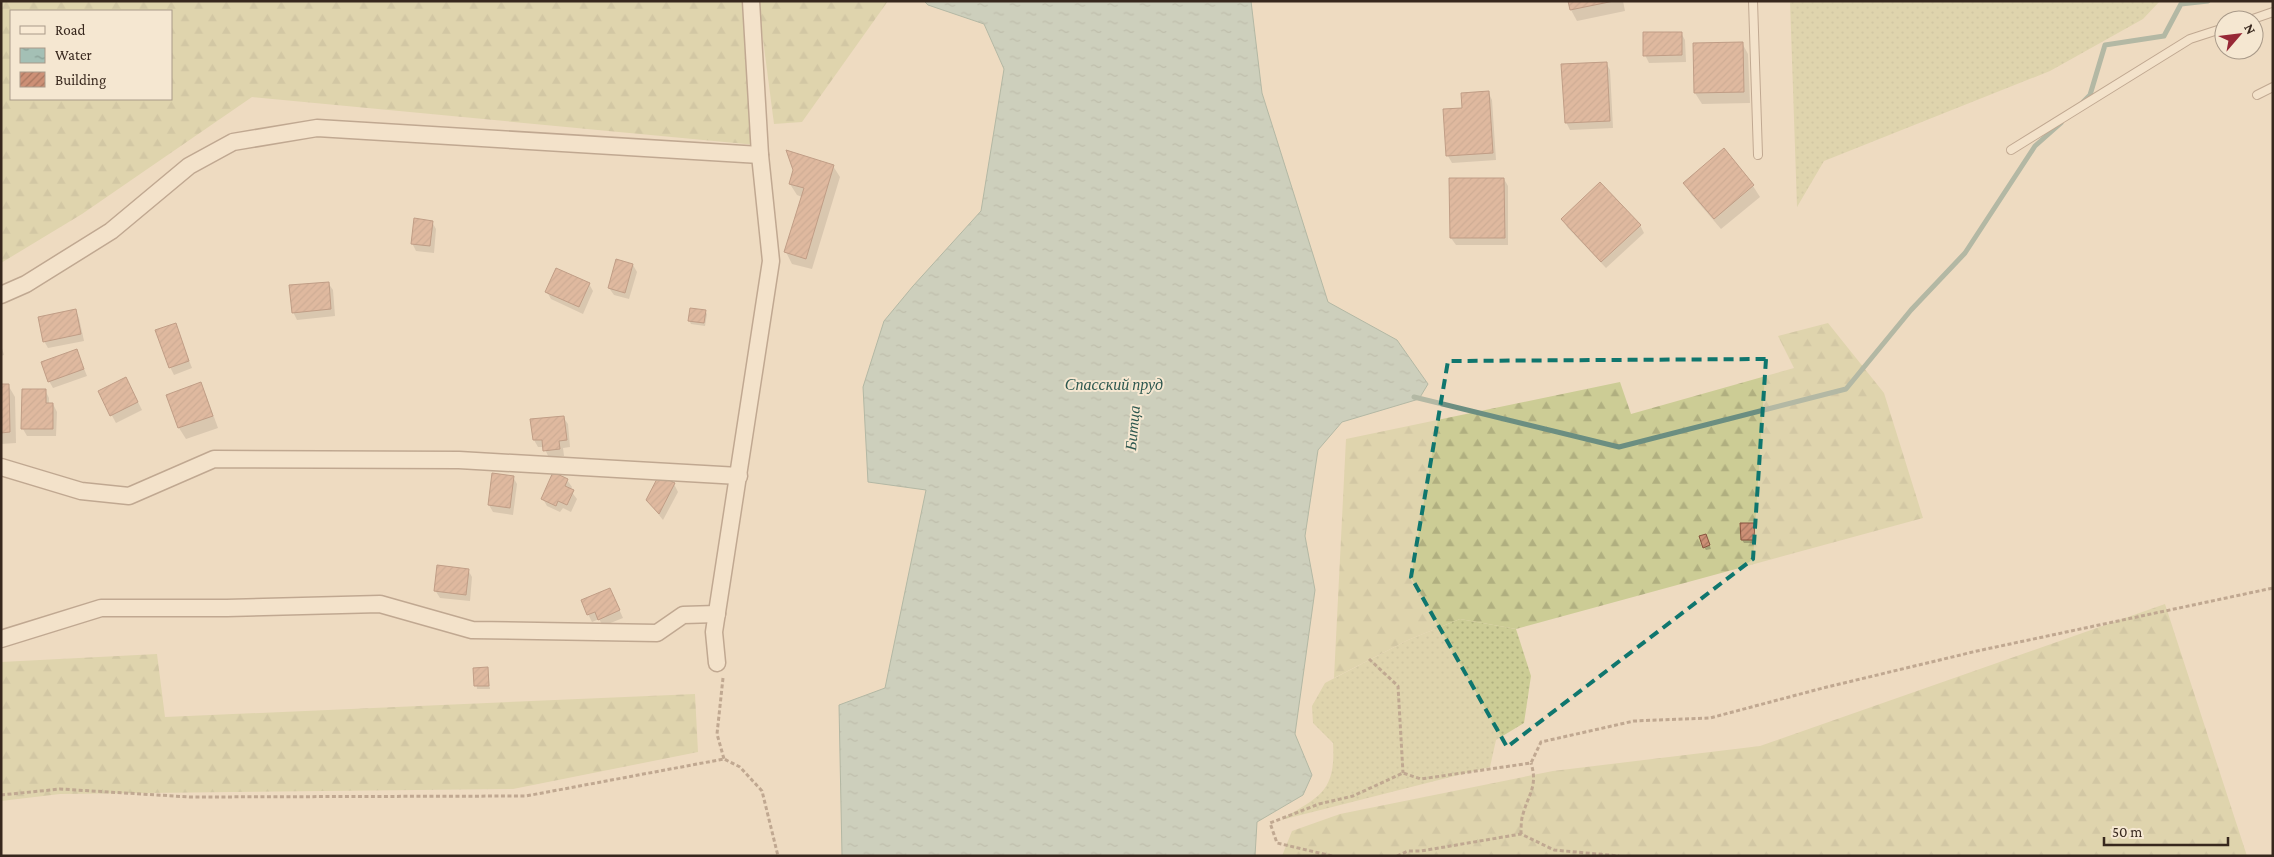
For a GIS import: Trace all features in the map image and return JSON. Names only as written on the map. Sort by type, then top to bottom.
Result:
[{"type":"street","points":[[720,670],[714,632],[771,261],[760,155],[751,1]]},
{"type":"street","points":[[1,295],[26,284],[111,231],[189,166],[234,142],[317,128],[760,155]]},
{"type":"street","points":[[1,467],[81,490],[129,496],[214,459],[459,460],[739,476]]},
{"type":"street","points":[[1,639],[101,608],[380,604],[472,630],[657,633],[683,615],[717,614]]},
{"type":"lane","points":[[1753,1],[1758,155]]},
{"type":"lane","points":[[2011,150],[2190,40],[2214,32]]},
{"type":"lane","points":[[2258,94],[2273,87]]},
{"type":"path","points":[[1521,834],[1522,817],[1535,776],[1531,763],[1541,742],[1634,720],[1710,718],[1823,688],[1977,651],[2273,588]]},
{"type":"path","points":[[1369,659],[1398,686],[1404,773]]},
{"type":"path","points":[[720,670],[718,734],[724,759]]},
{"type":"path","points":[[1,795],[60,789],[190,797],[526,796],[724,759],[740,767],[762,791],[778,856]]},
{"type":"path","points":[[1332,856],[1277,843],[1270,823],[1320,804],[1353,796],[1404,773],[1421,779],[1531,763]]},
{"type":"path","points":[[1397,856],[1408,851],[1421,851],[1521,834],[1554,850],[1620,856]]},
{"type":"highlighted area","points":[[1766,359],[1753,559],[1507,747],[1411,577],[1448,361]]},
{"type":"green space","points":[[1,1],[746,1],[766,146],[252,97],[82,214],[1,263]]},
{"type":"green space","points":[[758,1],[888,1],[802,122],[774,124]]},
{"type":"green space","points":[[1790,1],[2160,1],[2143,19],[2050,71],[1824,161],[1797,207]]},
{"type":"green space","points":[[1828,323],[1884,393],[1923,518],[1516,629],[1460,619],[1408,640],[1334,678],[1346,439],[1620,382],[1631,414],[1794,368],[1778,336]]},
{"type":"green space","points":[[2165,604],[2247,856],[1282,856],[1292,831],[1340,814],[1553,771],[1760,746]]},
{"type":"green space","points":[[1460,619],[1516,629],[1531,676],[1524,723],[1496,740],[1490,767],[1281,820],[1315,798],[1328,783],[1333,760],[1333,743],[1313,723],[1312,706],[1325,683],[1408,640]]},
{"type":"green space","points":[[157,654],[165,717],[695,694],[698,752],[513,789],[60,794],[1,801],[1,662]]},
{"type":"water","name":"Спасский пруд","points":[[924,1],[1251,1],[1262,93],[1328,302],[1397,340],[1428,384],[1419,399],[1342,422],[1318,450],[1305,536],[1315,590],[1295,734],[1312,775],[1303,795],[1257,822],[1255,856],[842,856],[839,705],[885,688],[926,490],[868,482],[863,387],[884,321],[981,211],[1004,69],[984,24],[928,5]]},
{"type":"building","points":[[1568,1],[1614,1],[1570,10]]},
{"type":"building","points":[[1643,32],[1682,32],[1682,55],[1643,56]]},
{"type":"building","points":[[1743,42],[1744,92],[1694,93],[1693,43]]},
{"type":"building","points":[[1607,62],[1610,121],[1565,123],[1561,64]]},
{"type":"building","points":[[1489,91],[1493,153],[1446,156],[1443,109],[1462,108],[1461,93]]},
{"type":"building","points":[[1724,148],[1754,185],[1714,219],[1683,183]]},
{"type":"building","points":[[786,150],[834,165],[806,259],[784,252],[804,188],[789,184],[793,170]]},
{"type":"building","points":[[1449,178],[1504,178],[1505,238],[1450,238]]},
{"type":"building","points":[[1600,182],[1641,225],[1601,262],[1561,219]]},
{"type":"building","points":[[414,218],[433,221],[430,246],[411,244]]},
{"type":"building","points":[[616,259],[633,264],[625,293],[608,288]]},
{"type":"building","points":[[556,268],[590,283],[579,307],[545,292]]},
{"type":"building","points":[[329,282],[331,309],[292,313],[289,285]]},
{"type":"building","points":[[690,308],[706,310],[704,323],[688,321]]},
{"type":"building","points":[[76,309],[81,334],[43,342],[38,317]]},
{"type":"building","points":[[176,323],[189,361],[169,368],[155,330]]},
{"type":"building","points":[[77,349],[84,369],[48,382],[41,362]]},
{"type":"building","points":[[126,377],[138,402],[110,416],[98,391]]},
{"type":"building","points":[[201,382],[213,416],[178,428],[166,395]]},
{"type":"building","points":[[1,384],[9,384],[10,432],[1,433]]},
{"type":"building","points":[[22,389],[46,389],[46,403],[53,403],[53,429],[21,429]]},
{"type":"building","points":[[564,416],[567,440],[559,441],[560,449],[543,451],[542,440],[533,440],[530,419]]},
{"type":"building","points":[[553,472],[568,479],[565,486],[574,490],[567,505],[558,501],[556,506],[541,499]]},
{"type":"building","points":[[492,473],[514,476],[510,508],[488,505]]},
{"type":"building","points":[[659,475],[675,483],[659,514],[646,500]]},
{"type":"building","points":[[1740,523],[1754,523],[1755,540],[1741,540]]},
{"type":"building","points":[[1706,534],[1710,545],[1703,548],[1699,536]]},
{"type":"building","points":[[437,565],[469,569],[466,595],[434,591]]},
{"type":"building","points":[[610,588],[620,610],[598,620],[595,612],[587,615],[581,600]]},
{"type":"building","points":[[488,667],[489,686],[474,686],[473,668]]},
{"type":"waterway","points":[[2083,102],[2090,95],[2105,45],[2164,36],[2181,4],[2208,1]]},
{"type":"waterway","points":[[1414,397],[1619,447],[1846,389],[1911,310],[1965,253],[2035,146],[2061,123]]},
{"type":"water label","name":"Битца","points":[[1132,428]]}]
